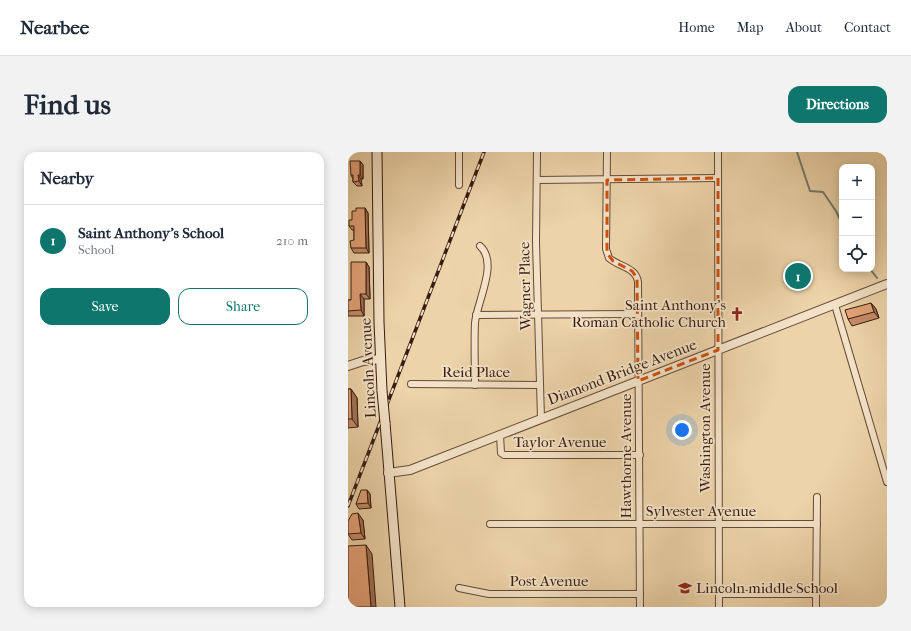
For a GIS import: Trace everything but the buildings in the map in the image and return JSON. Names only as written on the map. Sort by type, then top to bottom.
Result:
[{"type":"main road","name":"Lincoln Avenue","points":[[377,152],[380,360],[400,607]]},
{"type":"street","points":[[459,152],[459,185]]},
{"type":"street","name":"Wagner Place","points":[[537,152],[538,315],[542,419]]},
{"type":"street","name":"Hawthorne Avenue","points":[[607,152],[606,249],[609,258],[632,271],[637,278],[640,455],[640,607]]},
{"type":"street","name":"Washington Avenue","points":[[718,152],[719,607]]},
{"type":"street","points":[[537,180],[718,178]]},
{"type":"street","points":[[475,384],[476,315],[487,273],[486,253],[480,246]]},
{"type":"street","name":"Diamond Bridge Avenue","points":[[388,473],[410,470],[887,284]]},
{"type":"street","points":[[834,305],[884,460],[887,482]]},
{"type":"street","points":[[476,315],[637,314]]},
{"type":"street","points":[[348,366],[363,361],[380,360]]},
{"type":"street","name":"Reid Place","points":[[411,384],[540,385]]},
{"type":"street","name":"Taylor Avenue","points":[[500,435],[500,453],[504,455],[640,455]]},
{"type":"street","points":[[816,607],[817,497]]},
{"type":"street","name":"Sylvester Avenue","points":[[490,524],[817,524]]},
{"type":"street","name":"Post Avenue","points":[[459,588],[489,594],[640,594]]},
{"type":"street","points":[[719,594],[816,594]]},
{"type":"highlighted area","points":[[718,178],[718,350],[638,381],[637,278],[632,271],[613,261],[607,253],[607,180]]},
{"type":"waterway","points":[[797,152],[810,191],[823,192],[839,218]]},
{"type":"waterway","points":[[872,272],[877,278]]},
{"type":"railway","points":[[348,506],[484,152]]},
{"type":"place","name":"Saint Anthony's School","points":[[798,276]]},
{"type":"place","name":"Saint Anthony's Roman Catholic Church","points":[[737,314]]},
{"type":"place","name":"Lincoln middle School","points":[[685,588]]}]
